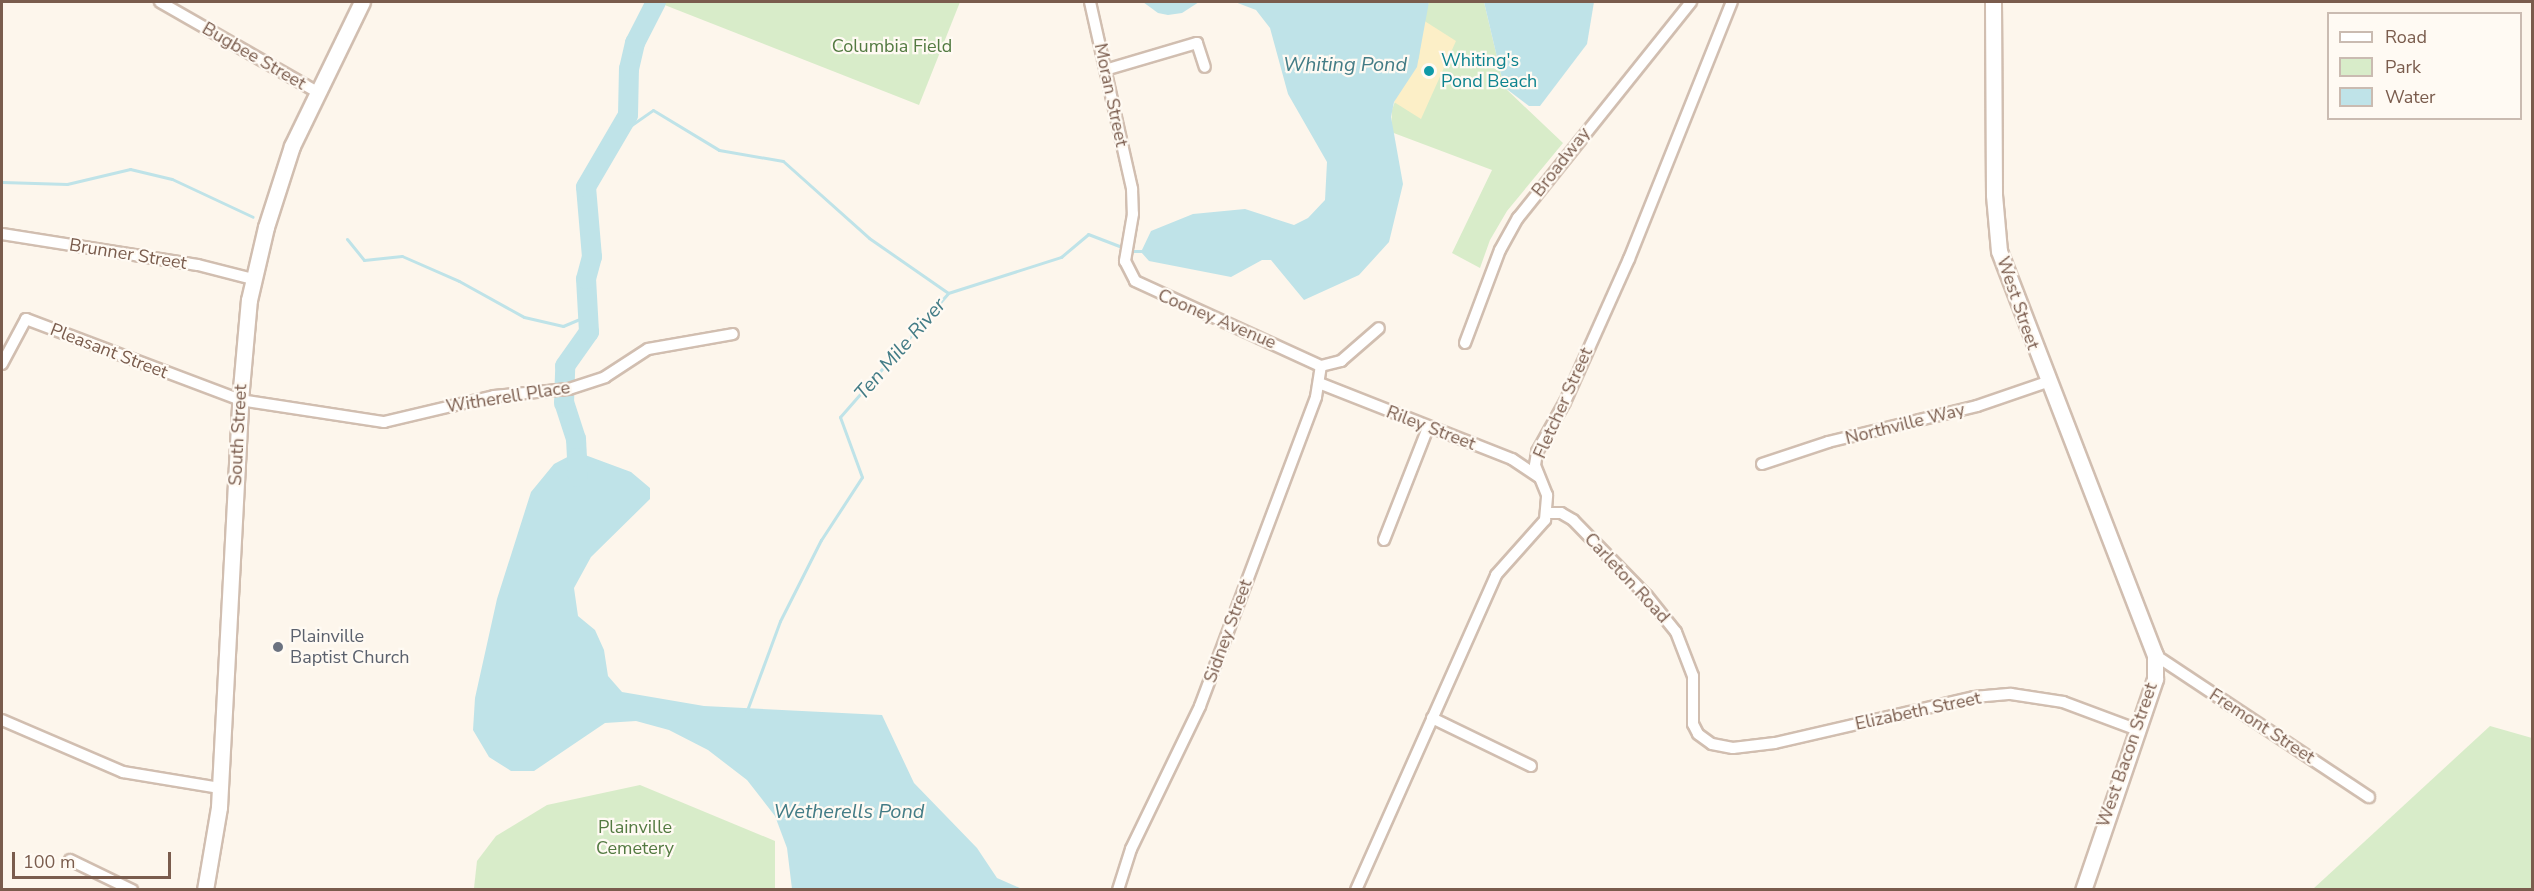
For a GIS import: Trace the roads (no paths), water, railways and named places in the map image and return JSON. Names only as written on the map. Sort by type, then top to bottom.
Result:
[{"type":"street","name":"Bugbee Street","points":[[160,2],[316,92]]},
{"type":"street","name":"South Street","points":[[205,890],[213,860],[220,788],[240,400],[253,279],[280,179],[316,92],[362,2]]},
{"type":"street","name":"Moran Street","points":[[1090,2],[1132,189]]},
{"type":"street","name":"Broadway","points":[[1465,343],[1500,250],[1518,218],[1691,2]]},
{"type":"street","name":"Fletcher Street","points":[[1547,513],[1541,478],[1535,465],[1537,452],[1565,402],[1633,249],[1732,2]]},
{"type":"street","name":"West Street","points":[[1993,2],[1996,233],[2008,279],[2127,588]]},
{"type":"street","points":[[1105,70],[1197,43],[1205,67]]},
{"type":"street","name":"Cooney Avenue","points":[[1132,189],[1133,214],[1126,251],[1130,275],[1141,285],[1321,366]]},
{"type":"street","name":"Brunner Street","points":[[2,234],[174,260],[253,279]]},
{"type":"street","name":"Pleasant Street","points":[[2,364],[26,319],[240,400]]},
{"type":"street","points":[[1321,366],[1341,361],[1378,328]]},
{"type":"street","name":"Witherell Place","points":[[240,400],[384,422],[495,396],[565,389],[605,377],[648,349],[733,334]]},
{"type":"street","name":"Sidney Street","points":[[1118,890],[1131,849],[1200,706],[1319,383],[1321,366]]},
{"type":"street","name":"Northville Way","points":[[1762,464],[1828,442],[1977,406],[2047,382]]},
{"type":"street","name":"Riley Street","points":[[1319,383],[1428,428],[1512,459],[1541,478]]},
{"type":"street","points":[[1384,540],[1428,428]]},
{"type":"street","points":[[1356,890],[1496,575],[1539,528],[1547,513]]},
{"type":"street","name":"Carleton Road","points":[[1547,513],[1561,513],[1573,520],[1647,596],[1676,632],[1693,676],[1693,724],[1698,734]]},
{"type":"street","name":"West Bacon Street","points":[[2083,890],[2155,679],[2155,655],[2127,588]]},
{"type":"street","name":"Fremont Street","points":[[2155,655],[2369,797]]},
{"type":"street","name":"Elizabeth Street","points":[[1698,734],[1722,746],[1752,747],[1974,697],[2011,694],[2063,702],[2138,730]]},
{"type":"street","points":[[1432,718],[1531,766]]},
{"type":"street","points":[[2,720],[123,772],[220,788]]},
{"type":"street","points":[[69,860],[132,890]]},
{"type":"water","points":[[1143,2],[1199,2],[1182,13],[1168,15],[1158,13]]},
{"type":"water","name":"Whiting Pond","points":[[1235,2],[1429,2],[1417,67],[1394,102],[1391,117],[1403,184],[1389,242],[1359,275],[1304,300],[1271,260],[1262,260],[1231,277],[1149,261],[1141,252],[1151,231],[1193,214],[1245,209],[1294,225],[1308,218],[1325,200],[1327,162],[1288,94],[1270,28],[1256,10]]},
{"type":"water","points":[[1484,2],[1594,2],[1587,44],[1540,106],[1529,106],[1504,87]]},
{"type":"water","name":"Wetherells Pond","points":[[577,452],[631,472],[650,488],[650,499],[591,557],[574,588],[578,616],[595,630],[604,650],[608,676],[622,692],[704,706],[882,715],[914,783],[977,848],[997,878],[1022,889],[792,889],[787,848],[775,816],[747,780],[708,750],[669,730],[636,721],[605,723],[534,771],[511,771],[489,757],[473,730],[475,698],[497,599],[531,492],[554,464]]},
{"type":"waterway","name":"Ten Mile River","points":[[578,477],[576,439],[564,403],[565,366],[589,332],[586,279],[592,257],[586,187],[628,115],[629,69],[635,43],[656,2]]},
{"type":"waterway","points":[[620,133],[653,110],[719,150],[783,161],[869,238],[948,293]]},
{"type":"waterway","points":[[2,182],[67,184],[130,169],[172,179],[253,217]]},
{"type":"waterway","name":"Ten Mile River","points":[[746,713],[780,621],[821,540],[862,477],[840,417],[948,293],[1061,257],[1088,234],[1124,248]]},
{"type":"waterway","points":[[347,239],[364,260],[402,256],[459,281],[524,317],[563,326],[589,315]]},
{"type":"waterway","name":"Ten Mile River","points":[[1130,251],[1144,251]]},
{"type":"place","name":"Whiting's Pond Beach","points":[[1429,71]]},
{"type":"place","name":"Plainville Baptist Church","points":[[278,647]]},
{"type":"park label","name":"Columbia Field","points":[[892,46]]},
{"type":"park label","name":"Plainville Cemetery","points":[[635,838]]}]
